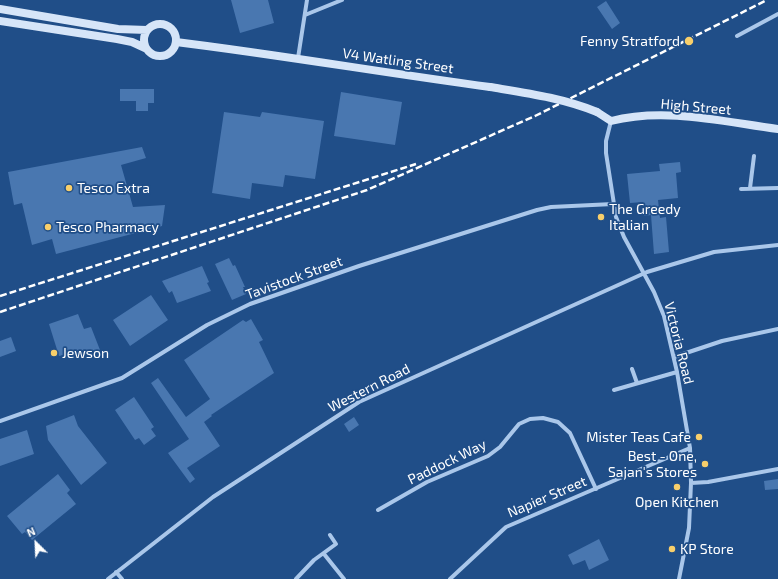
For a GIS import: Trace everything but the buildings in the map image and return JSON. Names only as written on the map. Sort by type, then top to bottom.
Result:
[{"type":"street","points":[[298,58],[307,0]]},
{"type":"street","points":[[305,15],[342,0]]},
{"type":"street","points":[[0,9],[118,29],[147,30],[156,24],[166,25],[174,32],[176,42],[172,51],[163,56],[152,55],[145,48],[132,42],[0,22]]},
{"type":"street","points":[[737,36],[778,14]]},
{"type":"street","points":[[145,48],[144,38],[147,30]]},
{"type":"street","name":"V4 Watling Street","points":[[176,42],[298,58],[357,69],[540,95],[580,105],[597,112],[611,121]]},
{"type":"street","name":"High Street","points":[[611,121],[629,117],[673,115],[778,129]]},
{"type":"street","name":"Victoria Road","points":[[611,121],[606,141],[606,153],[616,217],[621,231],[664,316],[677,372],[690,448],[691,483],[689,528],[679,579]]},
{"type":"street","points":[[750,188],[754,156]]},
{"type":"street","points":[[741,189],[778,188]]},
{"type":"street","name":"Tavistock Street","points":[[0,420],[122,378],[207,325],[250,304],[366,264],[537,210],[551,207],[613,204]]},
{"type":"street","name":"Western Road","points":[[108,579],[213,497],[359,402],[644,274],[714,252],[778,245]]},
{"type":"street","points":[[674,357],[722,341],[778,330]]},
{"type":"street","points":[[632,369],[637,383]]},
{"type":"street","points":[[614,390],[677,372]]},
{"type":"street","name":"Paddock Way","points":[[378,510],[427,482],[488,456],[500,447],[519,424],[530,419],[543,418],[558,422],[570,433],[596,489]]},
{"type":"street","name":"Napier Street","points":[[450,579],[506,527],[690,448]]},
{"type":"street","points":[[691,483],[708,482],[778,469]]},
{"type":"street","points":[[296,579],[314,560],[336,544],[330,535]]},
{"type":"street","points":[[324,554],[344,579]]},
{"type":"street","points":[[116,572],[122,579]]},
{"type":"railway","points":[[0,312],[367,190],[535,116],[767,0]]},
{"type":"railway","points":[[0,296],[416,164]]},
{"type":"place","name":"Fenny Stratford","points":[[689,41]]},
{"type":"place","name":"Tesco Extra","points":[[69,188]]},
{"type":"place","name":"The Greedy Italian","points":[[601,217]]},
{"type":"place","name":"Tesco Pharmacy","points":[[48,227]]},
{"type":"place","name":"Jewson","points":[[54,353]]},
{"type":"place","name":"Mister Teas Cafe","points":[[699,437]]},
{"type":"place","name":"Best - One, Sajan's Stores","points":[[705,464]]},
{"type":"place","name":"Open Kitchen","points":[[677,487]]},
{"type":"place","name":"KP Store","points":[[672,549]]}]
